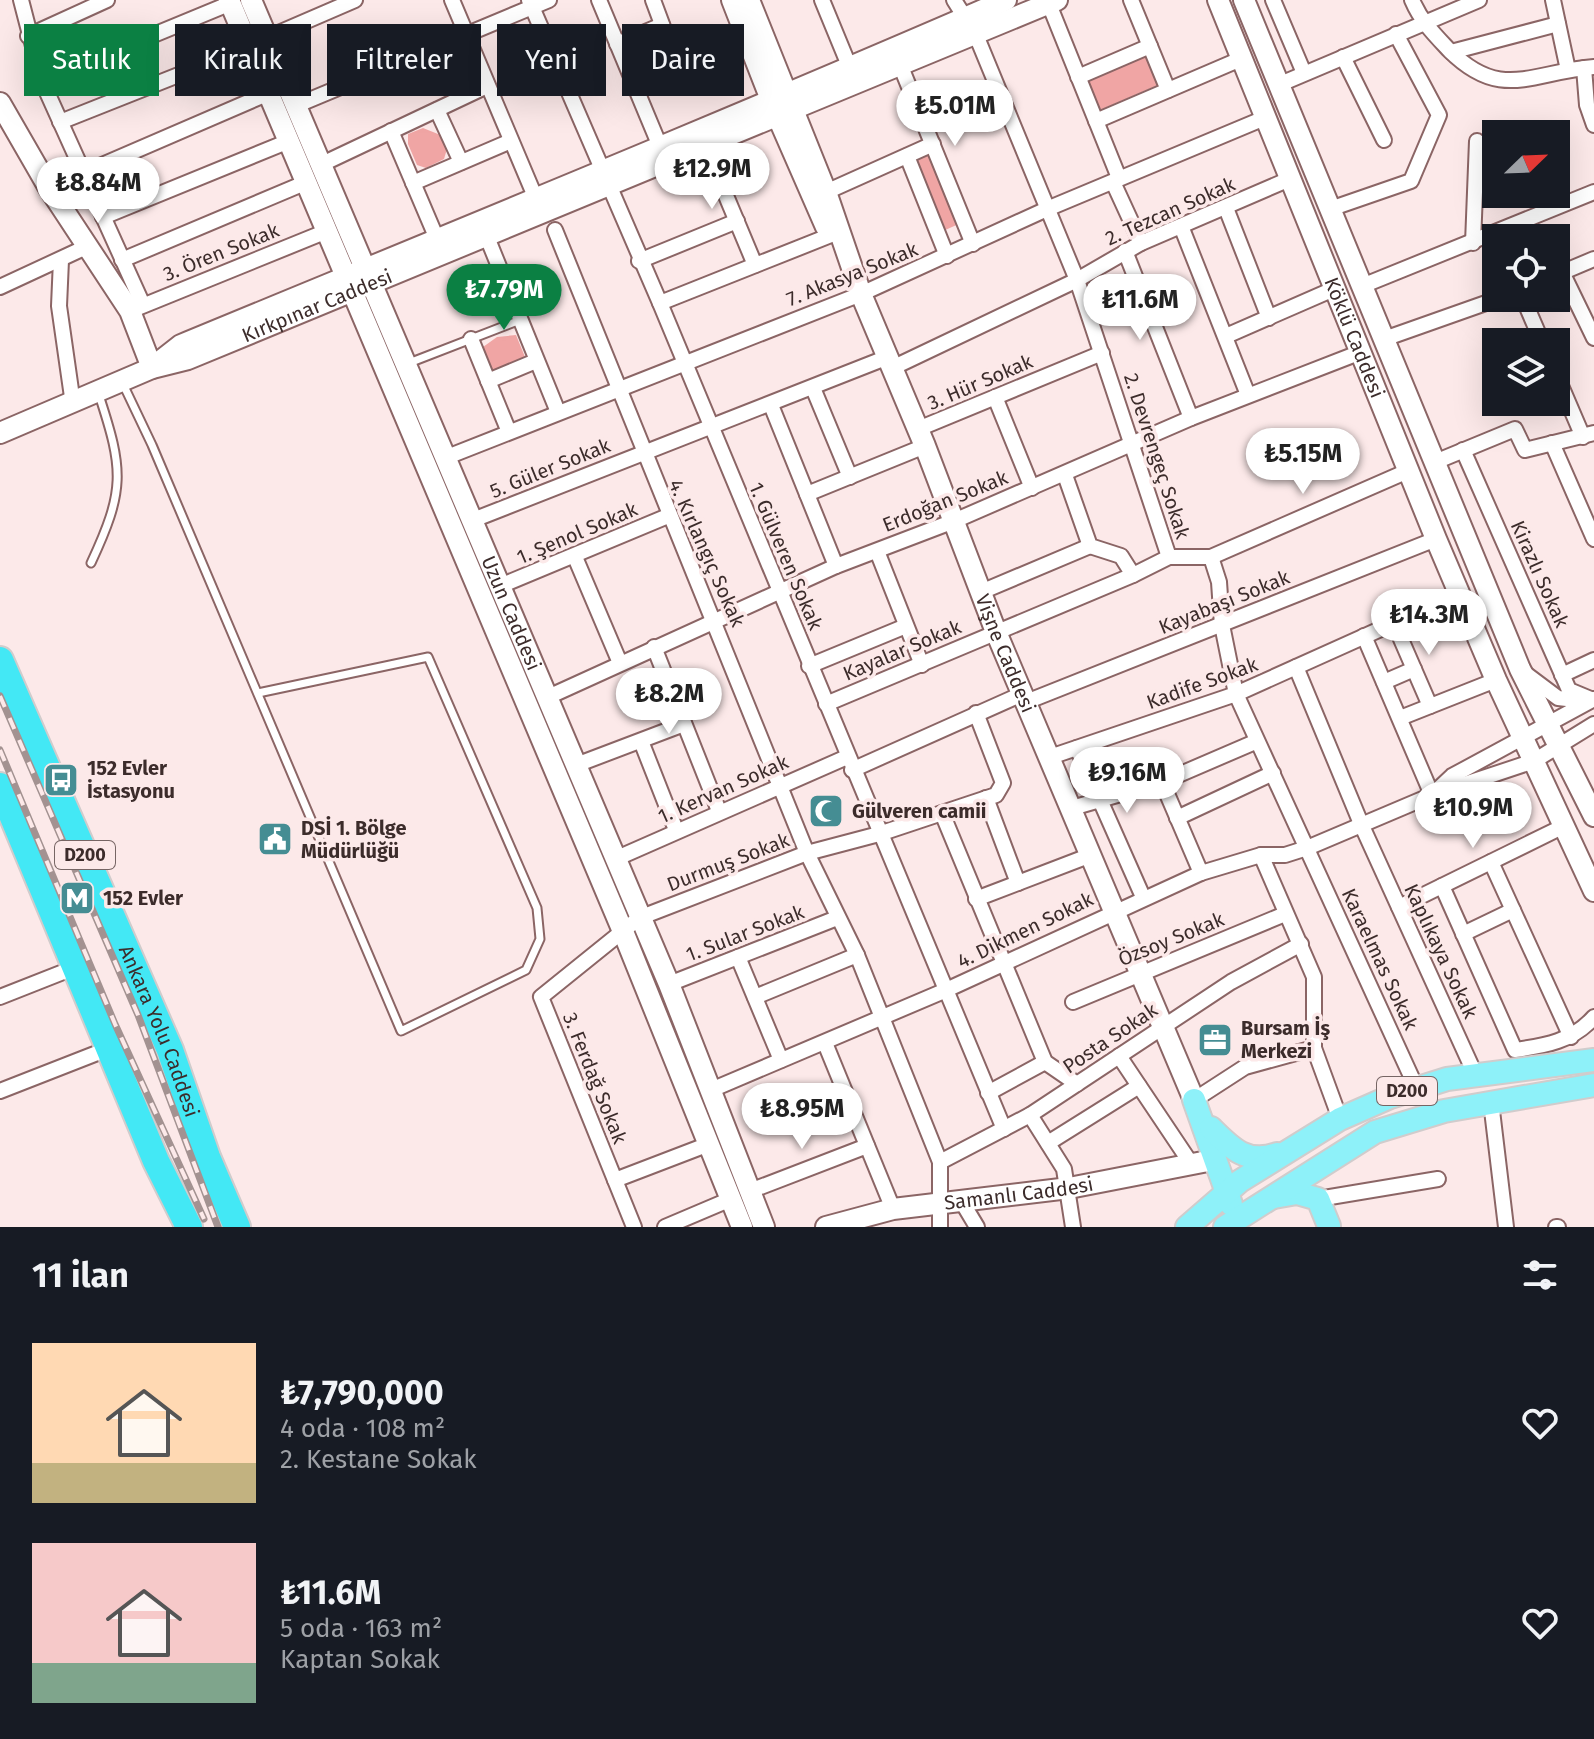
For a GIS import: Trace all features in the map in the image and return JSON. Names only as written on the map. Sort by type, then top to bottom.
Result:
[{"type":"highway","name":"Ankara Yolu Caddesi","points":[[0,660],[170,1050],[207,1157],[237,1227]]},
{"type":"highway","name":"D200","points":[[0,786],[156,1161],[189,1227]]},
{"type":"highway","name":"D200","points":[[170,1050],[254,1227]]},
{"type":"highway","points":[[156,1161],[178,1227]]},
{"type":"main road","name":"Vişne Caddesi","points":[[732,0],[747,41],[826,192],[861,294]]},
{"type":"main road","name":"Vişne Caddesi","points":[[749,0],[782,104],[831,235],[861,294],[922,438],[996,632],[1165,1025],[1194,1100]]},
{"type":"main road","name":"Kırkpınar Caddesi","points":[[662,152],[704,143],[959,9],[1006,0]]},
{"type":"main road","name":"Köklü Caddesi","points":[[1218,0],[1436,539],[1496,680],[1594,891]]},
{"type":"main road","name":"Köklü Caddesi","points":[[1244,0],[1520,669],[1594,816]]},
{"type":"main road","name":"Uzun Caddesi","points":[[237,1],[248,24]]},
{"type":"main road","name":"Kırkpınar Caddesi","points":[[0,433],[152,368],[181,345],[544,215],[604,177],[662,152],[782,104],[901,67],[1053,2]]},
{"type":"main road","name":"Uzun Caddesi","points":[[270,96],[327,231],[407,364],[615,859],[631,923],[669,984],[711,1090],[740,1195],[742,1227]]},
{"type":"main road","name":"Uzun Caddesi","points":[[289,96],[320,165],[359,280],[631,923],[709,1144],[764,1227]]},
{"type":"main road","points":[[0,103],[86,247],[136,308],[152,368]]},
{"type":"main road","name":"Kırkpınar Caddesi","points":[[359,280],[437,239],[544,215]]},
{"type":"main road","name":"D200","points":[[1187,1227],[1232,1187],[1340,1119],[1416,1087],[1475,1074],[1588,1058]]},
{"type":"main road","name":"D200","points":[[1246,1212],[1330,1158],[1386,1128],[1444,1111],[1594,1085]]},
{"type":"main road","points":[[1194,1100],[1211,1128],[1232,1187],[1246,1212],[1297,1193],[1322,1197]]},
{"type":"main road","points":[[1187,1227],[1208,1201],[1194,1100]]},
{"type":"main road","points":[[1211,1128],[1231,1148],[1254,1159],[1301,1146]]},
{"type":"main road","points":[[1328,1227],[1322,1197],[1330,1158]]},
{"type":"main road","points":[[1203,1163],[1232,1187]]},
{"type":"main road","name":"Samanlı Caddesi","points":[[826,1227],[848,1224],[893,1209],[1069,1188],[1203,1163]]},
{"type":"street","points":[[21,0],[26,24]]},
{"type":"street","points":[[294,24],[329,5],[355,0]]},
{"type":"street","name":"4. Kırlangıç Sokak","points":[[452,0],[461,24]]},
{"type":"street","points":[[481,27],[531,4],[549,0]]},
{"type":"street","points":[[599,0],[622,56]]},
{"type":"street","points":[[653,0],[662,24]]},
{"type":"street","points":[[822,0],[850,68]]},
{"type":"street","points":[[1131,0],[1168,90]]},
{"type":"street","points":[[1273,0],[1304,73]]},
{"type":"street","points":[[1412,0],[1422,23],[1478,75],[1491,80],[1513,81],[1589,68],[1587,105],[1594,125]]},
{"type":"street","points":[[1278,85],[1479,0]]},
{"type":"street","points":[[1553,0],[1568,70]]},
{"type":"street","points":[[54,24],[103,1]]},
{"type":"street","points":[[159,33],[237,1]]},
{"type":"street","points":[[1053,2],[1141,243]]},
{"type":"street","name":"1. Gülveren Sokak","points":[[531,4],[639,261],[660,303],[1004,1129]]},
{"type":"street","name":"2. Devrengeç Sokak","points":[[959,9],[976,35],[1077,280],[1134,442],[1169,557],[1211,557],[1219,582],[1222,625],[1236,694],[1255,742],[1273,773],[1307,848]]},
{"type":"street","points":[[1451,52],[1558,24]]},
{"type":"street","points":[[1330,209],[1411,181],[1439,115],[1396,34]]},
{"type":"street","points":[[617,44],[622,42]]},
{"type":"street","points":[[1078,77],[1150,46]]},
{"type":"street","points":[[1343,57],[1384,140]]},
{"type":"street","points":[[1096,121],[1243,58]]},
{"type":"street","points":[[901,67],[973,244]]},
{"type":"street","name":"4. Kırlangıç Sokak","points":[[481,72],[544,215],[668,516],[715,619],[807,853],[857,955],[940,1162],[951,1203],[940,1227]]},
{"type":"street","points":[[60,122],[175,76]]},
{"type":"street","points":[[320,165],[487,86]]},
{"type":"street","points":[[295,106],[327,93]]},
{"type":"street","points":[[49,96],[122,260],[136,308]]},
{"type":"street","points":[[49,188],[262,96]]},
{"type":"street","points":[[639,96],[662,152]]},
{"type":"street","points":[[437,110],[461,162]]},
{"type":"street","name":"7. Akasya Sokak","points":[[447,457],[683,361],[861,294],[1047,209],[1267,117]]},
{"type":"street","points":[[391,131],[437,239]]},
{"type":"street","points":[[103,217],[289,141]]},
{"type":"street","points":[[413,183],[511,141]]},
{"type":"street","points":[[1473,243],[1477,141]]},
{"type":"street","points":[[704,143],[755,265]]},
{"type":"street","points":[[826,192],[933,144]]},
{"type":"street","points":[[907,156],[947,256]]},
{"type":"street","name":"2. Tezcan Sokak","points":[[771,405],[890,362],[1077,280],[1141,243],[1292,178]]},
{"type":"street","points":[[122,260],[307,182]]},
{"type":"street","points":[[1362,286],[1594,192]]},
{"type":"street","points":[[1226,208],[1269,318]]},
{"type":"street","points":[[639,261],[737,221]]},
{"type":"street","points":[[1181,226],[1248,395]]},
{"type":"street","name":"3. Ören Sokak","points":[[136,308],[327,231]]},
{"type":"street","points":[[660,303],[831,235]]},
{"type":"street","points":[[487,237],[558,412]]},
{"type":"street","points":[[0,287],[86,247]]},
{"type":"street","points":[[1125,251],[1191,418]]},
{"type":"street","points":[[1570,269],[1594,259]]},
{"type":"street","points":[[61,260],[59,306],[73,404]]},
{"type":"street","points":[[1226,336],[1336,288]]},
{"type":"street","points":[[1570,293],[1594,338]]},
{"type":"street","points":[[1384,339],[1482,304]]},
{"type":"street","points":[[471,339],[509,432]]},
{"type":"street","name":"Erdoğan Sokak","points":[[548,697],[836,566],[1065,475],[1191,418],[1361,352]]},
{"type":"street","name":"3. Hür Sokak","points":[[807,494],[850,477],[995,397],[1102,353]]},
{"type":"street","points":[[488,381],[536,361]]},
{"type":"street","points":[[813,388],[850,477]]},
{"type":"street","points":[[995,397],[1032,488]]},
{"type":"street","points":[[1435,462],[1515,429],[1525,450],[1589,435],[1570,400]]},
{"type":"street","points":[[771,405],[836,566]]},
{"type":"street","name":"5. Güler Sokak","points":[[473,520],[771,405]]},
{"type":"street","points":[[1552,443],[1594,539]]},
{"type":"street","name":"Kirazlı Sokak","points":[[1463,450],[1569,690],[1594,700]]},
{"type":"street","points":[[1211,557],[1410,470]]},
{"type":"street","points":[[1065,475],[1090,546]]},
{"type":"street","name":"1. Şenol Sokak","points":[[500,586],[668,516]]},
{"type":"street","name":"Kayabaşı Sokak","points":[[1024,698],[1222,625],[1436,539]]},
{"type":"street","points":[[981,592],[1090,546],[1121,556],[1133,575]]},
{"type":"street","points":[[877,551],[922,665]]},
{"type":"street","points":[[575,557],[620,663]]},
{"type":"street","name":"Kayalar Sokak","points":[[826,704],[1169,557]]},
{"type":"street","name":"Kadife Sokak","points":[[1050,757],[1236,694],[1394,623],[1414,669]]},
{"type":"street","points":[[809,666],[906,626]]},
{"type":"street","points":[[1364,636],[1432,795]]},
{"type":"street","points":[[654,647],[719,811]]},
{"type":"street","points":[[1562,675],[1594,660]]},
{"type":"street","name":"Kaplıkaya Sokak","points":[[1296,667],[1362,826],[1475,1074]]},
{"type":"street","points":[[1384,682],[1414,669],[1430,706]]},
{"type":"street","points":[[1520,669],[1558,698],[1577,702],[1594,700]]},
{"type":"street","points":[[1400,718],[1496,680]]},
{"type":"street","name":"1. Kervan Sokak","points":[[615,859],[781,785],[850,763],[976,713],[1024,698]]},
{"type":"street","points":[[1432,795],[1452,776],[1594,700]]},
{"type":"street","points":[[976,713],[1003,783],[996,795],[986,798],[1018,883]]},
{"type":"street","points":[[576,765],[684,724]]},
{"type":"street","points":[[1432,795],[1534,761],[1594,724]]},
{"type":"street","points":[[641,741],[676,830]]},
{"type":"street","points":[[1072,808],[1162,782],[1255,742]]},
{"type":"street","points":[[1077,748],[1143,897]]},
{"type":"street","points":[[1177,818],[1273,773]]},
{"type":"street","points":[[1162,782],[1201,873]]},
{"type":"street","name":"4. Dikmen Sokak","points":[[711,1090],[944,991],[1201,873],[1261,855],[1285,855],[1307,848],[1432,795]]},
{"type":"street","name":"Durmuş Sokak","points":[[631,923],[807,853],[879,834],[986,798]]},
{"type":"street","points":[[942,813],[1045,1062],[1077,1084]]},
{"type":"street","points":[[1399,907],[1564,826]]},
{"type":"street","name":"Karaelmas Sokak","points":[[1307,848],[1416,1087]]},
{"type":"street","points":[[976,899],[1091,855]]},
{"type":"street","points":[[1261,855],[1314,977],[1314,1048],[1340,1119]]},
{"type":"street","points":[[1491,862],[1571,1037]]},
{"type":"street","points":[[1442,886],[1515,1050],[1544,1046],[1571,1037],[1594,1017]]},
{"type":"street","points":[[1463,934],[1513,910]]},
{"type":"street","name":"Özsoy Sokak","points":[[1073,1002],[1285,914]]},
{"type":"street","name":"1. Sular Sokak","points":[[669,984],[837,918]]},
{"type":"street","name":"3. Ferdağ Sokak","points":[[631,923],[541,997],[634,1227]]},
{"type":"street","name":"Posta Sokak","points":[[940,1162],[1030,1115],[1231,982],[1301,944]]},
{"type":"street","points":[[755,997],[857,955]]},
{"type":"street","points":[[738,957],[781,1060]]},
{"type":"street","points":[[0,997],[76,967]]},
{"type":"street","points":[[825,1043],[893,1209]]},
{"type":"street","points":[[0,1091],[110,1048]]},
{"type":"street","points":[[1194,1100],[1245,1067],[1314,1048]]},
{"type":"street","points":[[1119,1056],[1139,1086],[1203,1163]]},
{"type":"street","points":[[988,1093],[1045,1062]]},
{"type":"street","points":[[1048,1143],[1139,1086]]},
{"type":"street","points":[[1491,1102],[1506,1227]]},
{"type":"street","points":[[1030,1115],[1064,1169],[1073,1227]]},
{"type":"street","points":[[615,1180],[709,1144]]},
{"type":"street","points":[[665,1227],[867,1146]]},
{"type":"street","points":[[1322,1197],[1438,1179]]},
{"type":"street","points":[[951,1203],[977,1227]]},
{"type":"lane","points":[[407,364],[520,320]]},
{"type":"lane","points":[[122,382],[401,1031],[526,970],[540,939],[537,908],[428,657],[258,693]]},
{"type":"lane","points":[[91,563],[113,514],[119,486],[115,444],[98,393]]},
{"type":"shaded area","points":[[1145,55],[1158,85],[1100,110],[1087,80]]},
{"type":"shaded area","points":[[423,128],[443,136],[447,149],[444,159],[426,168],[417,165],[408,144],[408,134]]},
{"type":"shaded area","points":[[931,150],[961,223],[943,231],[913,157]]},
{"type":"shaded area","points":[[516,335],[525,357],[493,371],[483,347],[497,337]]},
{"type":"railway","points":[[0,696],[138,1015],[218,1227]]},
{"type":"railway","points":[[0,750],[115,1024],[204,1219]]},
{"type":"place","name":"152 Evler İstasyonu","points":[[61,780]]},
{"type":"place","name":"Gülveren camii","points":[[826,811]]},
{"type":"place","name":"DSİ 1. Bölge Müdürlüğü","points":[[275,839]]},
{"type":"place","name":"152 Evler","points":[[77,898]]},
{"type":"place","name":"Bursam İş Merkezi","points":[[1215,1040]]}]
